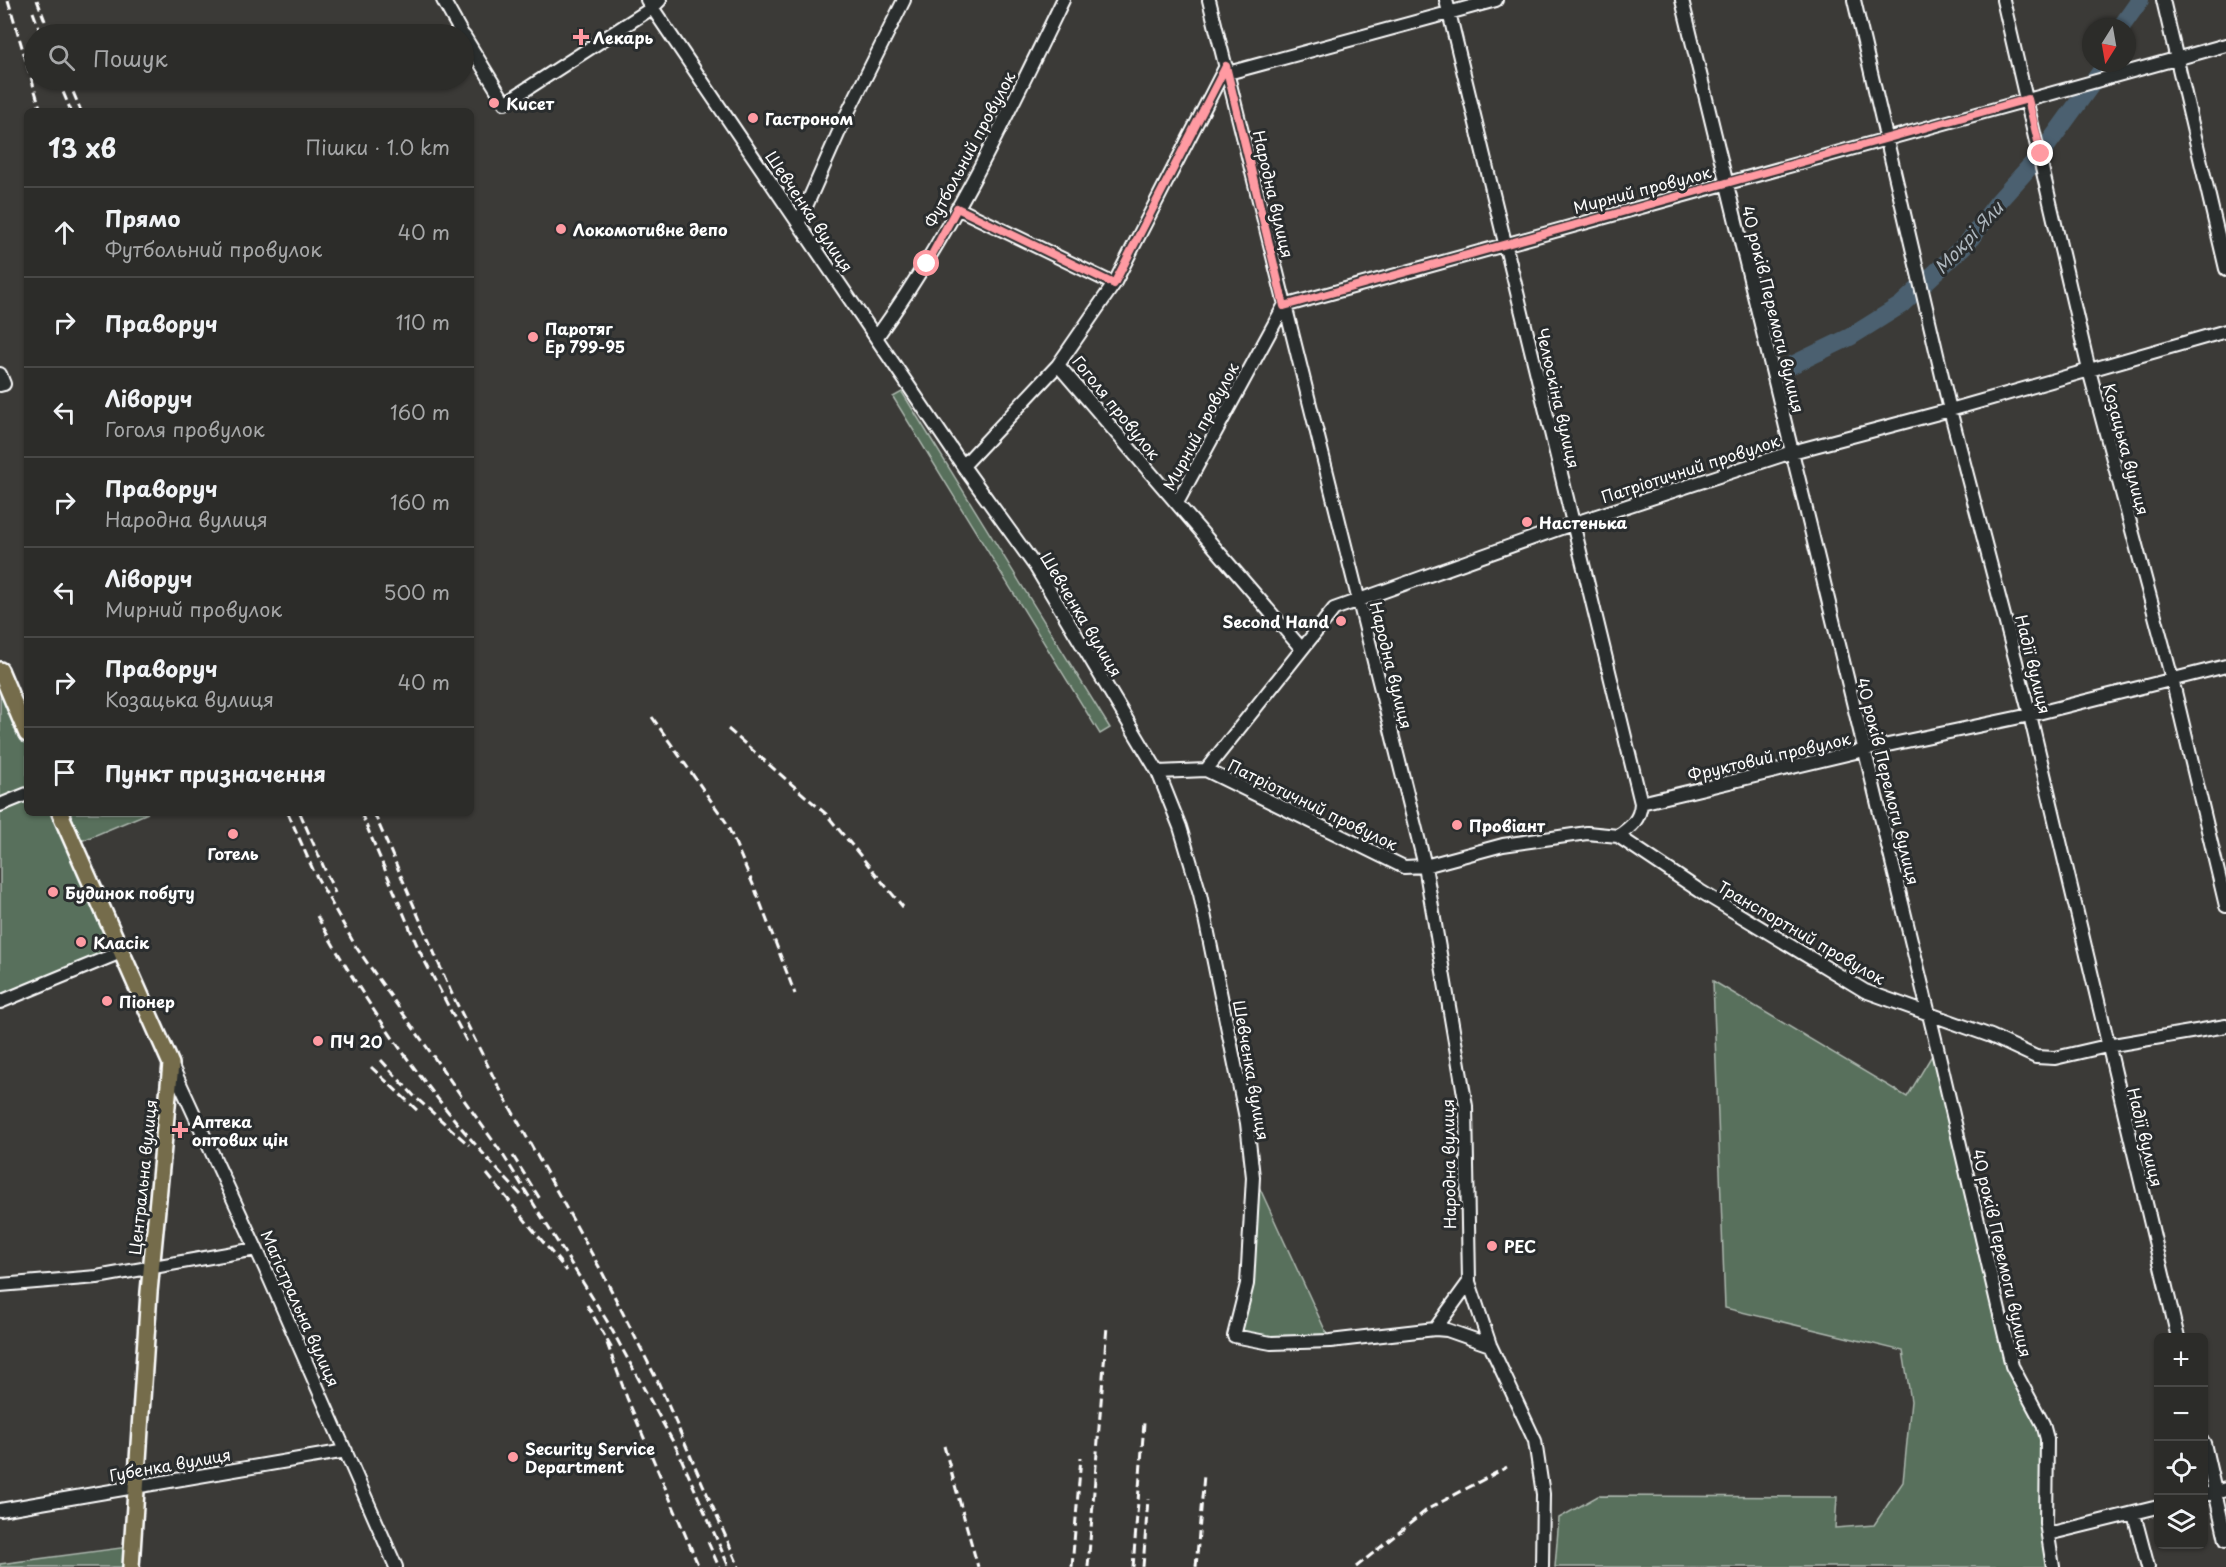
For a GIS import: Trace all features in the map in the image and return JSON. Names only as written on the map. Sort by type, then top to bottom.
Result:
[{"type":"main road","points":[[0,670],[24,727]]},
{"type":"main road","name":"Центральна вулиця","points":[[61,816],[171,1064],[151,1269],[131,1567]]},
{"type":"street","points":[[443,0],[457,24]]},
{"type":"street","points":[[799,222],[846,116],[904,0]]},
{"type":"street","name":"Футбольний провулок","points":[[876,338],[921,273],[957,208],[1020,89],[1063,0]]},
{"type":"street","name":"Народна вулиця","points":[[1209,0],[1425,866],[1466,1106],[1469,1282],[1490,1345],[1535,1441],[1543,1494],[1542,1567]]},
{"type":"street","name":"Челюскіна вулиця","points":[[1446,0],[1641,803]]},
{"type":"street","points":[[1227,70],[1496,0]]},
{"type":"street","name":"40 років Перемоги вулиця","points":[[1682,0],[2012,1366],[2043,1424],[2047,1439],[2046,1522],[2053,1567]]},
{"type":"street","name":"Надії вулиця","points":[[1854,0],[1950,410],[2030,715],[2177,1333]]},
{"type":"street","name":"Козацька вулиця","points":[[2003,0],[2028,99],[2089,370],[2172,679],[2226,906]]},
{"type":"street","points":[[2163,0],[2226,269]]},
{"type":"street","points":[[474,53],[505,104],[653,3]]},
{"type":"street","name":"Шевченка вулиця","points":[[653,3],[876,338],[963,466],[1035,566],[1158,772],[1180,827],[1200,894],[1247,1123],[1253,1177],[1247,1284],[1234,1336],[1271,1343],[1318,1342],[1434,1329]]},
{"type":"street","name":"Мирний провулок","points":[[1177,503],[1284,306],[2226,45]]},
{"type":"street","name":"Гоголя провулок","points":[[1227,70],[1114,284],[1058,365],[1301,648]]},
{"type":"street","points":[[957,208],[1114,284]]},
{"type":"street","name":"Патріотичний провулок","points":[[1206,770],[1334,609],[1572,524],[1792,452],[1950,410],[2226,331]]},
{"type":"street","points":[[963,466],[1058,365]]},
{"type":"street","name":"Фруктовий провулок","points":[[1641,803],[1864,750],[2030,715],[2226,666]]},
{"type":"street","name":"Патріотичний провулок","points":[[1158,772],[1206,770],[1404,867],[1425,866],[1503,845],[1587,833],[1618,836]]},
{"type":"street","points":[[0,805],[24,795]]},
{"type":"street","points":[[1618,836],[1631,827],[1640,815],[1641,803]]},
{"type":"street","name":"Транспортний провулок","points":[[1618,836],[1700,891],[1865,991],[1991,1036],[2036,1057],[2055,1058],[2107,1046],[2226,1026]]},
{"type":"street","points":[[0,1002],[122,952]]},
{"type":"street","name":"Магістральна вулиця","points":[[171,1064],[256,1249],[396,1567]]},
{"type":"street","points":[[0,1285],[97,1277],[256,1249]]},
{"type":"street","points":[[1434,1329],[1469,1282]]},
{"type":"street","points":[[1434,1329],[1447,1330],[1490,1345]]},
{"type":"street","name":"Губенка вулиця","points":[[0,1510],[346,1451]]},
{"type":"street","points":[[2208,1461],[2226,1540]]},
{"type":"street","points":[[2048,1534],[2154,1509]]},
{"type":"street","points":[[2134,1514],[2148,1567]]},
{"type":"green space","points":[[902,392],[1110,728],[1100,734],[893,397]]},
{"type":"green space","points":[[0,681],[24,736],[24,816],[58,816],[118,953],[0,1002]]},
{"type":"green space","points":[[67,816],[141,816],[79,842]]},
{"type":"green space","points":[[1713,981],[1907,1097],[1937,1047],[2012,1366],[2043,1424],[2053,1567],[1555,1567],[1559,1518],[1598,1496],[1837,1497],[1835,1528],[1874,1525],[1903,1482],[1911,1401],[1903,1351],[1725,1308]]},
{"type":"green space","points":[[1256,1180],[1330,1341],[1234,1336]]},
{"type":"green space","points":[[128,1547],[127,1567],[0,1567],[0,1564]]},
{"type":"waterway","name":"Мокрі Яли","points":[[2127,18],[2140,0]]},
{"type":"waterway","name":"Мокрі Яли","points":[[1790,366],[1850,337],[1901,305],[1968,242],[1997,203],[2041,154],[2100,72]]},
{"type":"railway","points":[[8,0],[24,54]]},
{"type":"railway","points":[[37,0],[46,24]]},
{"type":"railway","points":[[33,12],[37,24]]},
{"type":"railway","points":[[35,90],[40,108]]},
{"type":"railway","points":[[62,90],[70,108]]},
{"type":"railway","points":[[72,90],[80,108]]},
{"type":"railway","points":[[652,717],[726,822],[755,889],[795,994]]},
{"type":"railway","points":[[728,729],[826,814],[903,907]]},
{"type":"railway","points":[[289,816],[314,872],[356,947],[503,1155],[607,1321],[677,1449],[729,1567]]},
{"type":"railway","points":[[301,816],[335,893]]},
{"type":"railway","points":[[362,816],[419,950],[468,1044]]},
{"type":"railway","points":[[375,816],[451,992],[496,1082],[603,1274],[659,1384],[739,1567]]},
{"type":"railway","points":[[317,916],[361,991],[410,1062],[464,1131],[522,1196]]},
{"type":"railway","points":[[381,1060],[415,1097],[469,1145]]},
{"type":"railway","points":[[371,1067],[419,1112]]},
{"type":"railway","points":[[513,1156],[540,1199]]},
{"type":"railway","points":[[487,1174],[567,1271]]},
{"type":"railway","points":[[587,1305],[612,1349]]},
{"type":"railway","points":[[1088,1567],[1107,1326]]},
{"type":"railway","points":[[607,1343],[627,1398],[699,1567]]},
{"type":"railway","points":[[1133,1567],[1144,1423]]},
{"type":"railway","points":[[944,1446],[978,1567]]},
{"type":"railway","points":[[1072,1567],[1081,1457]]},
{"type":"railway","points":[[1356,1567],[1428,1509],[1507,1467]]},
{"type":"railway","points":[[1196,1567],[1204,1475]]},
{"type":"railway","points":[[1143,1567],[1148,1499]]},
{"type":"railway","points":[[708,1542],[719,1567]]},
{"type":"place","name":"Лекарь","points":[[581,37]]},
{"type":"place","name":"Кисет","points":[[494,103]]},
{"type":"place","name":"Гастроном","points":[[753,118]]},
{"type":"place","name":"Локомотивне депо","points":[[561,229]]},
{"type":"place","name":"Паротяг Ер 799-95","points":[[533,337]]},
{"type":"place","name":"Настенька","points":[[1527,522]]},
{"type":"place","name":"Second Hand","points":[[1341,621]]},
{"type":"place","name":"Провіант","points":[[1457,825]]},
{"type":"place","name":"Готель","points":[[233,834]]},
{"type":"place","name":"Будинок побуту","points":[[53,892]]},
{"type":"place","name":"Класік","points":[[81,942]]},
{"type":"place","name":"Піонер","points":[[107,1001]]},
{"type":"place","name":"ПЧ 20","points":[[318,1041]]},
{"type":"place","name":"Аптека оптових цін","points":[[180,1130]]},
{"type":"place","name":"РЕС","points":[[1492,1246]]},
{"type":"place","name":"Security Service Department","points":[[513,1457]]},
{"type":"route","points":[[927,264],[957,208],[1114,284],[1226,66],[1284,306],[2028,99],[2041,154]]}]
